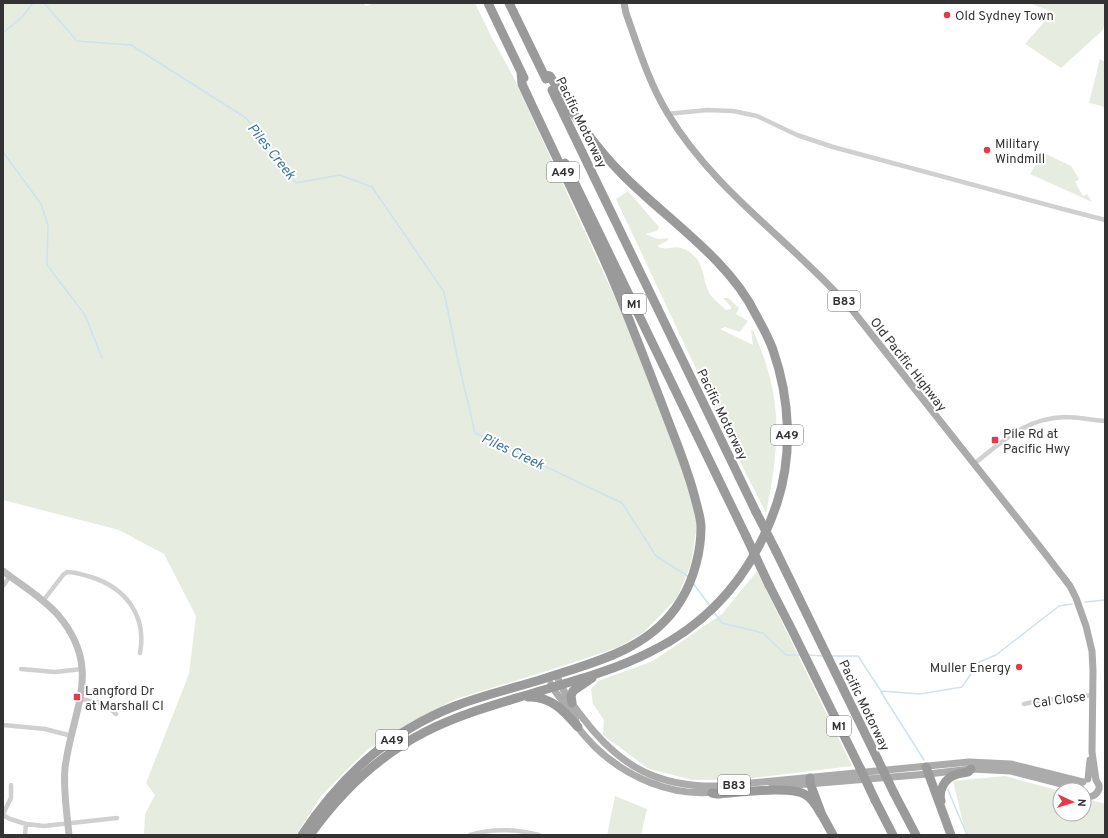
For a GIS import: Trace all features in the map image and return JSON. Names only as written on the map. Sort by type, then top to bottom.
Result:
[{"type":"highway","name":"M1","points":[[488,3],[769,585],[893,835]]},
{"type":"highway","name":"Pacific Motorway","points":[[509,3],[839,682],[916,835]]},
{"type":"highway","name":"A49","points":[[302,835],[326,800],[350,775],[376,752],[404,732],[435,715],[458,705],[589,664],[632,647],[644,639],[669,617],[681,600],[696,565],[700,546],[701,524],[692,483],[620,298],[522,84],[521,72]]},
{"type":"highway","name":"A49","points":[[310,835],[342,794],[373,766],[424,733],[447,722],[516,698],[608,669],[651,652],[690,627],[717,604],[733,587],[747,567],[772,519],[780,492],[786,454],[787,420],[785,396],[773,349],[749,301],[721,265],[623,175],[580,125],[550,76],[544,75]]},
{"type":"highway","points":[[572,703],[571,696],[573,691],[608,669]]},
{"type":"highway","points":[[516,698],[533,697],[548,700],[563,710],[578,727]]},
{"type":"highway","points":[[944,818],[946,816],[940,798],[942,787],[951,776],[968,772],[970,769]]},
{"type":"highway","points":[[927,770],[951,835]]},
{"type":"highway","points":[[810,780],[822,815]]},
{"type":"highway","points":[[712,793],[717,794],[780,790],[798,791],[805,794],[812,800],[833,835]]},
{"type":"main road","name":"Old Pacific Highway","points":[[624,3],[646,71],[667,114],[693,151],[711,173],[834,290],[1070,586],[1086,626],[1092,651],[1092,752],[1096,780]]},
{"type":"main road","name":"B83","points":[[552,676],[556,686],[574,716],[578,727],[590,741],[609,759],[638,777],[662,787],[680,791],[712,793],[810,780]]},
{"type":"main road","name":"B83","points":[[556,686],[572,703],[590,728],[608,747],[628,764],[664,780],[680,784],[709,786],[810,780],[927,770],[970,769],[1011,771],[1061,782]]},
{"type":"main road","name":"Old Pacific Highway","points":[[1085,782],[1092,752]]},
{"type":"main road","name":"B83","points":[[927,770],[969,762],[1011,764],[1068,782]]},
{"type":"main road","name":"B83","points":[[1092,782],[1096,780],[1102,790],[1092,796]]},
{"type":"street","points":[[667,114],[707,110],[733,111],[757,116],[797,135],[833,147],[1105,220]]},
{"type":"street","points":[[974,464],[1014,432],[1034,422],[1065,417],[1105,421]]},
{"type":"street","points":[[3,571],[58,615],[70,631],[78,649],[82,669],[81,699],[67,756],[64,779],[69,835]]},
{"type":"street","points":[[43,602],[67,572],[104,581],[126,597],[136,614],[140,626],[142,645],[140,654]]},
{"type":"street","points":[[3,586],[10,576]]},
{"type":"street","points":[[21,669],[54,672],[82,669]]},
{"type":"street","name":"Cal Close","points":[[1024,704],[1037,701],[1093,695]]},
{"type":"street","points":[[81,699],[105,704],[116,714]]},
{"type":"street","points":[[3,725],[45,729],[72,736]]},
{"type":"street","points":[[11,785],[11,798],[3,814],[10,819],[26,824],[44,826],[117,818]]},
{"type":"street","points":[[24,835],[26,824]]},
{"type":"street","points":[[470,835],[496,830],[513,830],[539,835]]},
{"type":"shaded area","points":[[3,3],[363,3],[366,6],[374,3],[475,3],[512,74],[623,315],[688,483],[697,525],[691,564],[677,598],[644,632],[619,647],[456,699],[411,722],[367,750],[322,795],[296,835],[144,835],[145,814],[155,795],[146,783],[189,674],[196,616],[164,554],[119,530],[3,500]]},
{"type":"shaded area","points":[[1029,3],[1105,3],[1105,20],[1103,30],[1061,68],[1025,44],[1053,12]]},
{"type":"shaded area","points":[[1100,59],[1105,62],[1105,108],[1089,103]]},
{"type":"shaded area","points":[[1044,153],[1071,166],[1079,179],[1075,182],[1083,196],[1087,194],[1092,202],[1030,174]]},
{"type":"shaded area","points":[[628,191],[659,227],[657,231],[645,234],[658,239],[669,238],[667,241],[657,246],[661,248],[682,248],[692,254],[701,266],[709,293],[726,310],[731,309],[731,307],[723,298],[728,298],[739,308],[736,314],[748,321],[740,332],[725,327],[720,329],[753,345],[751,329],[754,332],[768,372],[774,395],[776,412],[776,446],[766,513],[739,460],[616,199]]},
{"type":"shaded area","points":[[757,571],[852,766],[746,779],[693,780],[649,769],[603,735],[604,720],[593,704],[591,689],[598,681],[653,661],[722,614]]},
{"type":"shaded area","points":[[1005,776],[1052,789],[1052,822],[1092,822],[1092,800],[1105,804],[1105,835],[966,835],[953,781]]},
{"type":"shaded area","points":[[615,796],[647,809],[641,835],[607,835]]},
{"type":"waterway","points":[[3,33],[23,16],[33,3]]},
{"type":"waterway","name":"Piles Creek","points":[[44,3],[77,41],[131,45],[246,118],[296,183],[340,175],[372,187],[444,292],[475,433],[622,503],[656,556],[689,577]]},
{"type":"waterway","points":[[3,152],[41,204],[48,225],[47,265],[85,315],[102,358]]},
{"type":"waterway","name":"Piles Creek","points":[[693,583],[710,606]]},
{"type":"waterway","name":"Piles Creek","points":[[1085,602],[1105,600]]},
{"type":"waterway","name":"Piles Creek","points":[[831,656],[858,656],[881,691],[920,694],[962,687],[979,662],[996,655],[1059,606],[1072,604]]},
{"type":"waterway","name":"Piles Creek","points":[[714,612],[722,623],[763,633],[786,655],[801,655]]},
{"type":"waterway","name":"Piles Creek","points":[[809,655],[823,656]]},
{"type":"waterway","points":[[881,692],[924,760]]},
{"type":"waterway","points":[[948,790],[967,835]]},
{"type":"place","name":"Old Sydney Town","points":[[947,15]]},
{"type":"place","name":"Military Windmill","points":[[987,150]]},
{"type":"place","name":"Pile Rd at Pacific Hwy","points":[[995,440]]},
{"type":"place","name":"Muller Energy","points":[[1019,667]]},
{"type":"place","name":"Langford Dr at Marshall Cl","points":[[77,697]]}]
